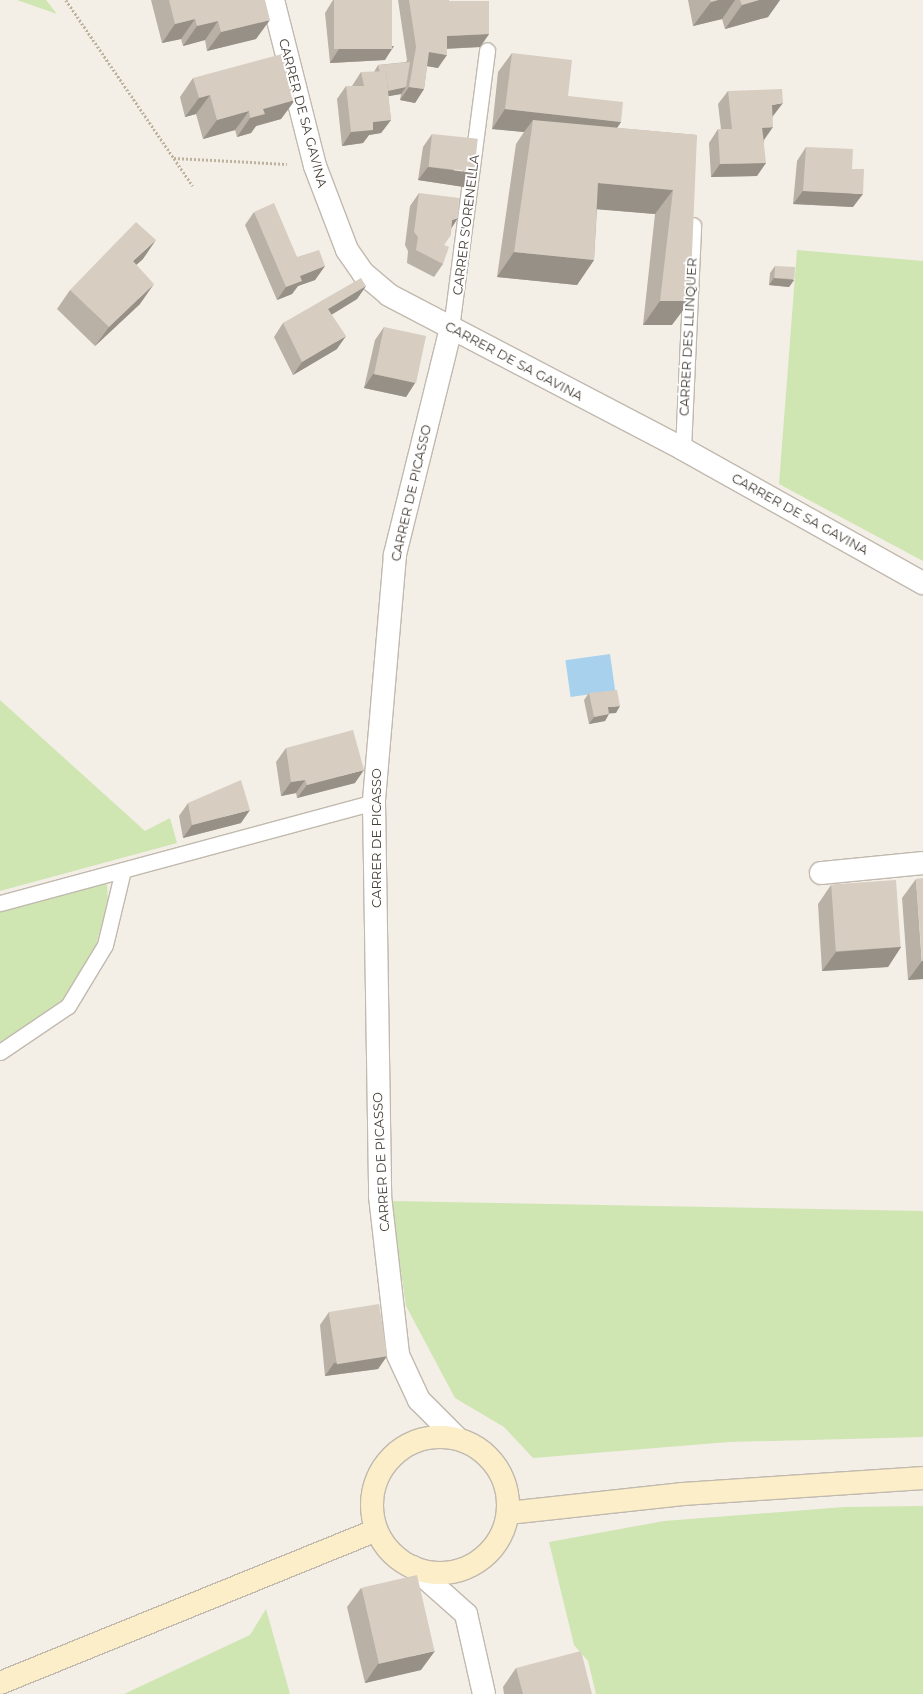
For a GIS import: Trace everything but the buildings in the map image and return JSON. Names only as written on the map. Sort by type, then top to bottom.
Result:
[{"type":"main road","points":[[438,1436],[457,1438],[480,1450],[501,1474],[507,1492],[508,1513],[502,1534],[490,1551],[474,1564],[454,1572],[433,1573],[413,1567],[392,1553],[376,1530],[372,1516],[374,1488],[390,1458],[419,1440],[438,1436]]},
{"type":"main road","points":[[508,1513],[683,1494],[923,1478]]},
{"type":"main road","points":[[0,1683],[376,1530]]},
{"type":"street","name":"CARRER DE SA GAVINA","points":[[273,0],[315,166],[347,250],[363,273],[390,295],[683,449],[923,583]]},
{"type":"street","name":"CARRER DE PICASSO","points":[[451,328],[395,555],[374,802],[380,1196],[398,1355],[420,1400],[457,1438]]},
{"type":"street","points":[[821,873],[923,863]]},
{"type":"street","points":[[413,1567],[466,1614],[484,1694]]},
{"type":"lane","name":"CARRER S'ORENELLA","points":[[451,328],[487,50]]},
{"type":"lane","name":"CARRER DES LLINQUER","points":[[683,449],[693,225]]},
{"type":"lane","points":[[0,903],[374,802]]},
{"type":"lane","points":[[0,1052],[68,1006],[105,945],[123,870]]},
{"type":"path","points":[[66,0],[193,186]]},
{"type":"path","points":[[174,158],[315,166]]},
{"type":"green space","points":[[17,0],[46,0],[57,14]]},
{"type":"green space","points":[[797,250],[923,261],[923,561],[779,484]]},
{"type":"green space","points":[[0,700],[145,831],[170,818],[177,843],[0,891]]},
{"type":"green space","points":[[99,880],[107,885],[108,902],[93,956],[59,1005],[0,1042],[0,909]]},
{"type":"green space","points":[[391,1201],[923,1211],[923,1437],[729,1442],[533,1458],[504,1427],[455,1398],[406,1306]]},
{"type":"green space","points":[[923,1506],[923,1694],[596,1694],[588,1661],[574,1645],[549,1542],[664,1521],[844,1507]]},
{"type":"green space","points":[[266,1609],[290,1694],[124,1694],[250,1635]]},
{"type":"water","points":[[610,654],[615,691],[571,697],[565,660]]}]
